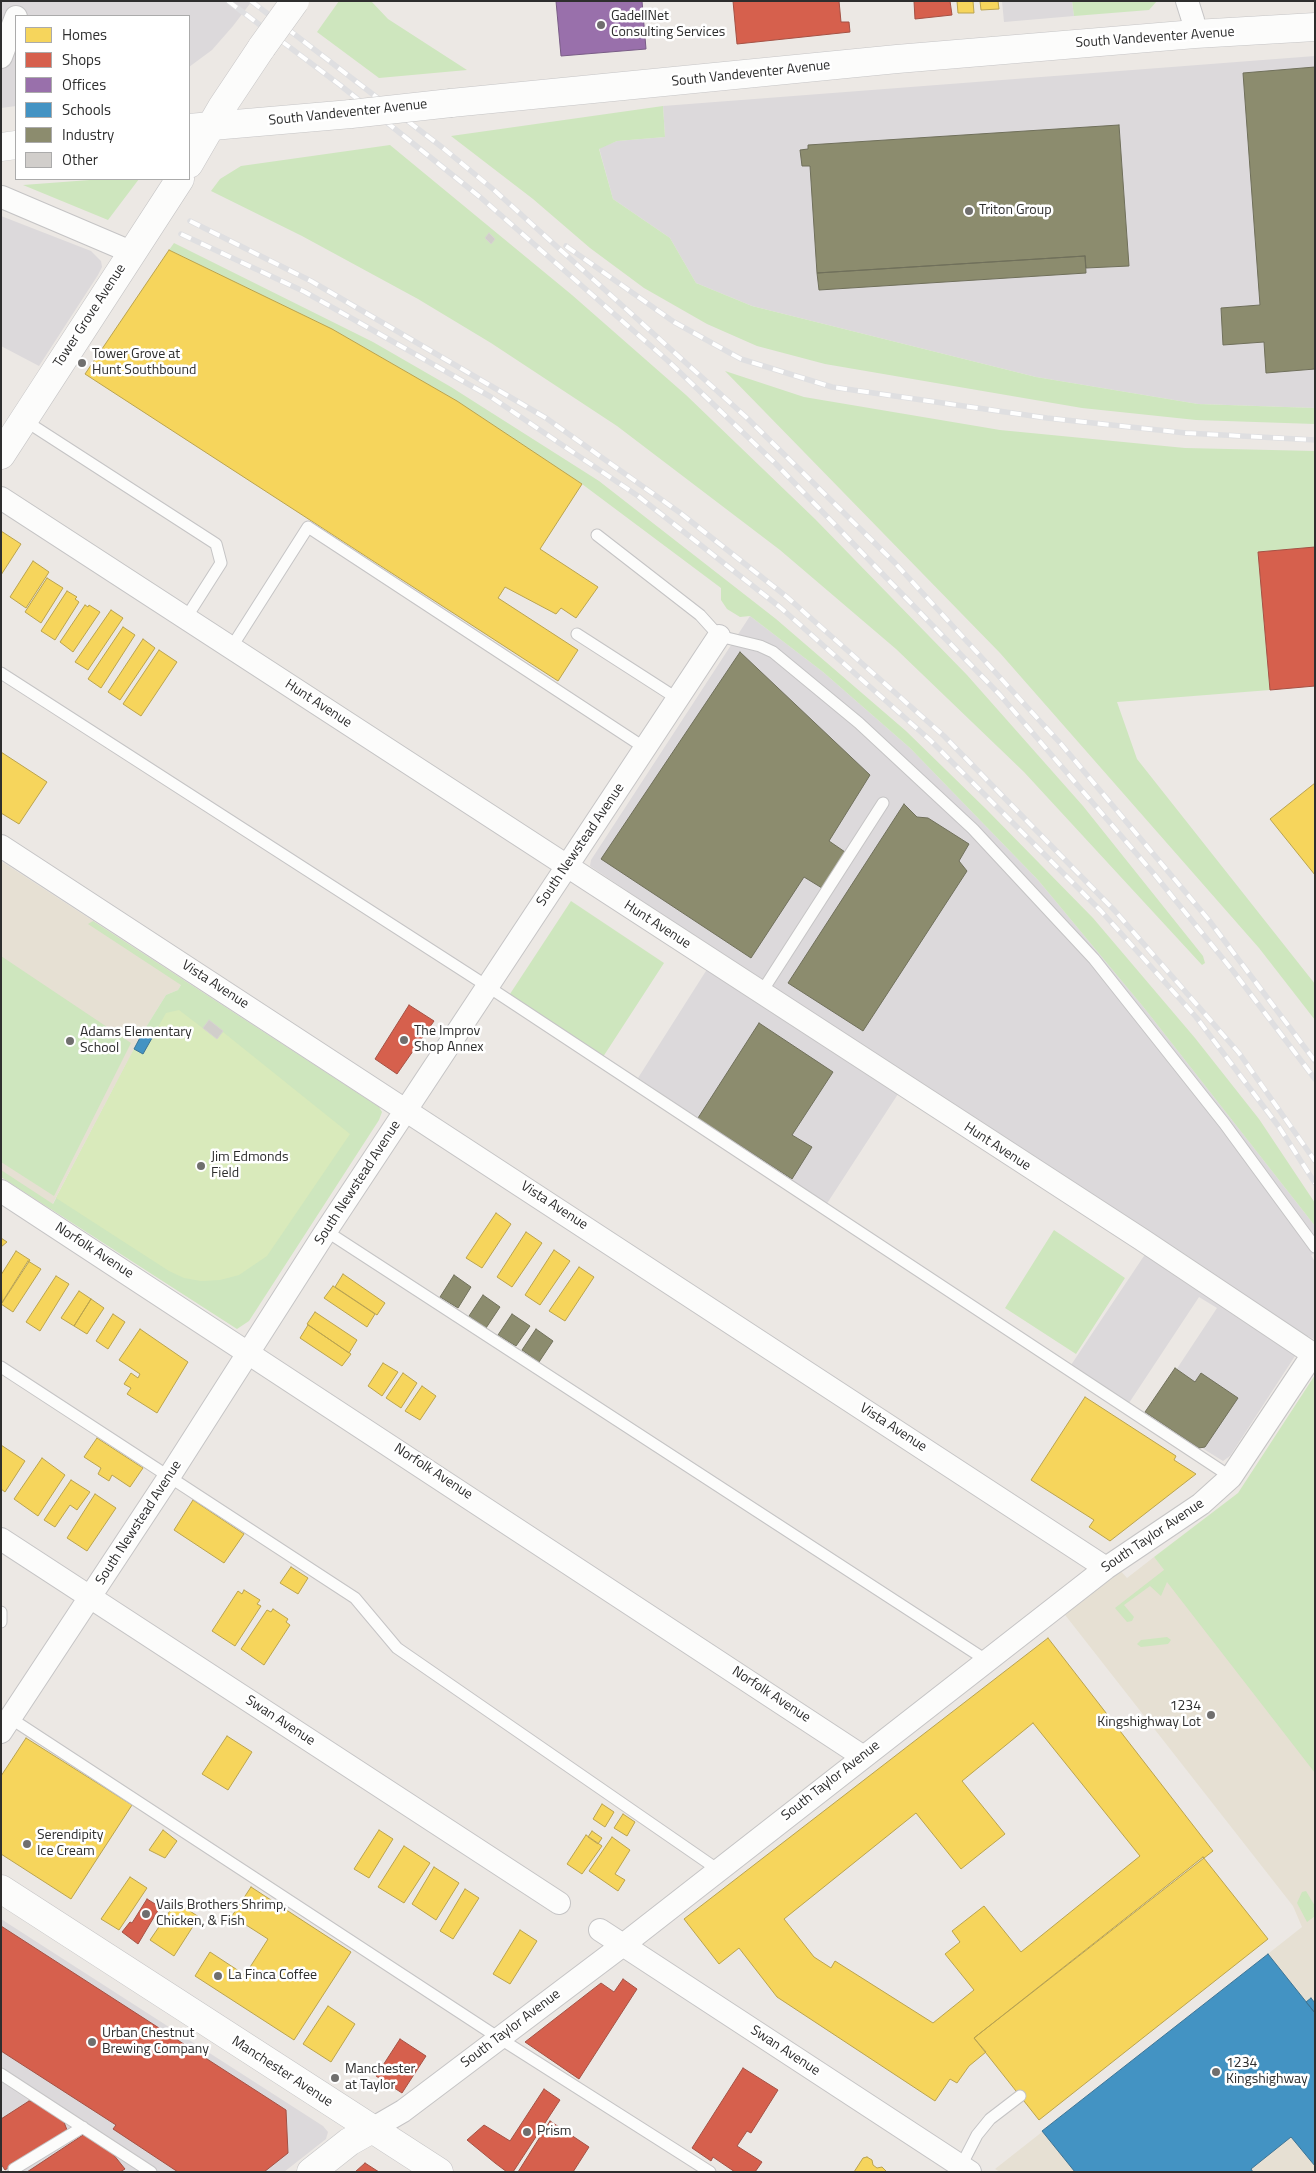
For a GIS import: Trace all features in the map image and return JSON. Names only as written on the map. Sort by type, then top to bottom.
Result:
[{"type":"main road","points":[[190,161],[201,127],[222,107],[295,1]]},
{"type":"main road","name":"South Vandeventer Avenue","points":[[201,127],[351,114],[897,59],[1195,34],[1315,27]]},
{"type":"main road","points":[[1,147],[15,146]]},
{"type":"main road","name":"Tower Grove Avenue","points":[[1,455],[179,180]]},
{"type":"main road","name":"Manchester Avenue","points":[[1,1889],[439,2172]]},
{"type":"main road","name":"South Taylor Avenue","points":[[311,2172],[349,2142],[372,2129]]},
{"type":"street","points":[[16,15],[19,1]]},
{"type":"street","points":[[1188,1],[1194,20],[1195,34]]},
{"type":"street","points":[[1,57],[15,19]]},
{"type":"street","points":[[2,197],[131,252]]},
{"type":"street","name":"Hunt Avenue","points":[[1,498],[1314,1352]]},
{"type":"street","name":"South Newstead Avenue","points":[[4,1721],[90,1597],[326,1231],[719,636]]},
{"type":"street","name":"Vista Avenue","points":[[1,846],[1106,1568]]},
{"type":"street","name":"Norfolk Avenue","points":[[1,1191],[249,1351],[862,1756]]},
{"type":"street","name":"South Taylor Avenue","points":[[372,2129],[403,2111],[623,1945],[717,1869],[1106,1568],[1201,1504],[1231,1477],[1314,1352]]},
{"type":"street","name":"Swan Avenue","points":[[1,1539],[559,1903]]},
{"type":"street","name":"Swan Avenue","points":[[600,1930],[966,2169]]},
{"type":"lane","points":[[24,420],[216,544],[221,564],[186,618]]},
{"type":"lane","points":[[231,648],[308,527],[645,748]]},
{"type":"lane","points":[[597,535],[700,615],[719,636],[760,646],[773,652],[859,723],[973,829],[1094,959],[1218,1116],[1315,1248]]},
{"type":"lane","points":[[577,634],[678,699]]},
{"type":"lane","points":[[1,674],[487,986],[1231,1477]]},
{"type":"lane","points":[[761,993],[883,804]]},
{"type":"lane","points":[[326,1231],[986,1660]]},
{"type":"lane","points":[[1,1367],[355,1598],[397,1648],[717,1869]]},
{"type":"lane","points":[[1,1612],[1,1622]]},
{"type":"lane","points":[[4,1721],[710,2172]]},
{"type":"lane","points":[[1,2074],[151,2172]]},
{"type":"lane","points":[[966,2169],[977,2135],[986,2124],[1020,2096]]},
{"type":"lane","points":[[15,2172],[14,2169],[83,2127]]},
{"type":"shaded area","points":[[1,1],[252,1],[212,50],[190,66],[190,15],[15,15],[15,106],[1,108]]},
{"type":"shaded area","points":[[1002,1],[1072,1],[1074,16],[1004,22]]},
{"type":"shaded area","points":[[1315,56],[1315,408],[1198,404],[1036,377],[752,306],[696,283],[670,238],[613,199],[599,148],[617,141],[665,137],[663,106]]},
{"type":"shaded area","points":[[1,216],[91,251],[101,261],[102,267],[98,275],[39,366],[1,346]]},
{"type":"shaded area","points":[[750,616],[823,672],[910,748],[1038,880],[1145,1009],[1315,1226],[1315,1253],[1311,1255],[1315,1262],[1315,1340],[1308,1336],[1230,1456],[1223,1461],[1147,1414],[1217,1308],[1199,1297],[1129,1403],[1071,1365],[1156,1238],[909,1077],[826,1205],[638,1078],[718,952],[590,866],[591,860]]},
{"type":"shaded area","name":"Adams Elementary School","points":[[1,861],[184,980],[178,990],[166,995],[143,1032],[50,1209],[1,1177]]},
{"type":"shaded area","points":[[1154,1557],[1315,1763],[1315,2172],[1000,2172],[995,2169],[1302,1927],[1293,1906],[1062,1611],[1118,1568],[1127,1578]]},
{"type":"shaded area","name":"Urban Chestnut Brewing Company","points":[[1,1919],[323,2126],[328,2132],[326,2139],[284,2172],[11,2172],[5,2170],[1,2164]]},
{"type":"green space","points":[[339,1],[371,1],[388,19],[467,70],[379,78],[317,32]]},
{"type":"green space","points":[[1072,1],[1157,1],[1149,10],[1074,16]]},
{"type":"green space","points":[[663,106],[665,137],[617,141],[599,149],[613,199],[670,238],[696,283],[752,306],[1036,377],[1198,404],[1315,408],[1315,424],[1196,420],[1082,408],[825,364],[757,346],[707,324],[644,288],[590,248],[533,199],[451,136]]},
{"type":"green space","points":[[390,145],[572,295],[686,395],[815,519],[967,675],[1083,806],[1203,956],[1205,963],[1202,965],[1024,772],[896,649],[780,550],[617,426],[491,343],[418,299],[302,236],[211,191],[220,179],[241,166]]},
{"type":"green space","points":[[90,180],[138,180],[108,220],[23,185]]},
{"type":"green space","points":[[174,243],[373,342],[451,387],[599,481],[776,619],[906,731],[1093,918],[1195,1038],[1259,1119],[1315,1203],[1315,1226],[1145,1009],[1038,880],[910,748],[823,672],[750,616],[740,617],[727,609],[721,600],[721,588],[582,484],[457,401],[332,329],[169,250]]},
{"type":"green space","points":[[725,371],[804,397],[1000,430],[1185,448],[1315,451],[1315,547],[1258,552],[1270,690],[1117,702],[1137,759],[1315,984],[1315,1020],[1259,948],[1000,653]]},
{"type":"green space","points":[[571,901],[664,963],[601,1060],[508,997]]},
{"type":"green space","name":"Jim Edmonds Field","points":[[93,921],[379,1107],[382,1112],[379,1120],[249,1321],[237,1329],[1,1177],[1,1170],[53,1204],[143,1032],[166,995],[178,990],[181,985],[88,924]]},
{"type":"green space","points":[[1,956],[131,1043],[54,1196],[1,1162]]},
{"type":"green space","name":"Jim Edmonds Field","points":[[179,1010],[217,1039],[223,1032],[350,1134],[267,1256],[239,1275],[220,1280],[201,1281],[184,1278],[169,1271],[56,1198],[134,1049],[143,1054],[166,1013]]},
{"type":"green space","points":[[1054,1230],[1125,1278],[1076,1354],[1005,1308]]},
{"type":"green space","points":[[1315,1375],[1315,1773],[1167,1582],[1161,1596],[1150,1586],[1124,1605],[1134,1617],[1132,1621],[1127,1622],[1115,1608],[1164,1570],[1154,1557],[1238,1493]]},
{"type":"green space","points":[[1167,1637],[1171,1640],[1168,1644],[1141,1647],[1137,1644],[1141,1640]]},
{"type":"green space","points":[[1306,1891],[1315,1906],[1315,1916],[1307,1922],[1297,1903],[1302,1892]]},
{"type":"building: Homes","points":[[957,1],[973,1],[974,13],[958,13]]},
{"type":"building: Homes","points":[[980,1],[998,1],[999,9],[981,10]]},
{"type":"building: Homes","points":[[169,250],[332,329],[457,401],[582,484],[540,549],[598,587],[576,618],[561,608],[556,614],[505,587],[498,598],[578,650],[558,681],[85,374]]},
{"type":"building: Homes","points":[[1,531],[21,544],[1,575]]},
{"type":"building: Homes","points":[[33,561],[49,572],[26,608],[10,597]]},
{"type":"building: Homes","points":[[47,578],[63,588],[41,623],[25,612]]},
{"type":"building: Homes","points":[[67,591],[77,597],[75,599],[79,602],[55,640],[41,631]]},
{"type":"building: Homes","points":[[85,605],[88,607],[89,605],[100,612],[73,652],[60,642]]},
{"type":"building: Homes","points":[[111,610],[123,618],[88,670],[75,662]]},
{"type":"building: Homes","points":[[123,627],[135,635],[101,688],[88,679]]},
{"type":"building: Homes","points":[[143,639],[155,648],[120,700],[108,692]]},
{"type":"building: Homes","points":[[159,650],[177,662],[141,716],[123,704]]},
{"type":"building: Homes","points":[[1,752],[47,782],[19,824],[1,813]]},
{"type":"building: Homes","points":[[1315,783],[1315,875],[1270,819]]},
{"type":"building: Homes","points":[[496,1213],[511,1224],[482,1268],[466,1258]]},
{"type":"building: Homes","points":[[526,1232],[542,1243],[512,1287],[497,1277]]},
{"type":"building: Homes","points":[[1,1238],[7,1242],[1,1247]]},
{"type":"building: Homes","points":[[554,1250],[570,1261],[540,1305],[525,1295]]},
{"type":"building: Homes","points":[[16,1251],[30,1260],[2,1303],[1,1275]]},
{"type":"building: Homes","points":[[28,1261],[41,1269],[13,1312],[1,1304]]},
{"type":"building: Homes","points":[[579,1267],[594,1277],[565,1321],[549,1311]]},
{"type":"building: Homes","points":[[343,1274],[385,1303],[377,1315],[335,1287]]},
{"type":"building: Homes","points":[[56,1276],[69,1284],[40,1331],[26,1322]]},
{"type":"building: Homes","points":[[333,1286],[375,1314],[367,1327],[324,1298]]},
{"type":"building: Homes","points":[[79,1291],[91,1299],[74,1326],[61,1318]]},
{"type":"building: Homes","points":[[91,1299],[104,1308],[87,1334],[74,1326]]},
{"type":"building: Homes","points":[[315,1312],[357,1340],[349,1353],[307,1324]]},
{"type":"building: Homes","points":[[113,1314],[125,1322],[108,1349],[96,1341]]},
{"type":"building: Homes","points":[[308,1325],[351,1354],[342,1366],[300,1338]]},
{"type":"building: Homes","points":[[140,1329],[188,1362],[157,1413],[127,1394],[131,1388],[124,1384],[131,1373],[138,1378],[140,1374],[119,1360]]},
{"type":"building: Homes","points":[[383,1363],[398,1372],[382,1396],[368,1386]]},
{"type":"building: Homes","points":[[403,1373],[417,1383],[401,1408],[386,1398]]},
{"type":"building: Homes","points":[[422,1386],[436,1396],[420,1420],[405,1411]]},
{"type":"building: Homes","points":[[1085,1397],[1176,1456],[1174,1460],[1196,1474],[1110,1541],[1089,1527],[1094,1520],[1031,1480]]},
{"type":"building: Homes","points":[[97,1438],[143,1468],[130,1487],[112,1475],[109,1481],[98,1474],[101,1468],[84,1457]]},
{"type":"building: Homes","points":[[1,1445],[25,1461],[5,1492],[1,1489]]},
{"type":"building: Homes","points":[[42,1458],[65,1475],[38,1516],[14,1499]]},
{"type":"building: Homes","points":[[71,1480],[90,1492],[77,1510],[70,1505],[55,1527],[44,1520]]},
{"type":"building: Homes","points":[[95,1494],[116,1508],[87,1551],[67,1538]]},
{"type":"building: Homes","points":[[193,1500],[244,1534],[224,1563],[174,1530]]},
{"type":"building: Homes","points":[[291,1567],[308,1578],[298,1594],[280,1583]]},
{"type":"building: Homes","points":[[244,1590],[260,1600],[257,1604],[261,1606],[235,1646],[212,1631],[238,1591],[242,1594]]},
{"type":"building: Homes","points":[[273,1609],[288,1619],[286,1622],[290,1625],[264,1665],[241,1649],[267,1610],[271,1612]]},
{"type":"building: Homes","points":[[1048,1638],[1213,1851],[974,2038],[986,2052],[969,2066],[957,2083],[950,2079],[935,2101],[777,1997],[739,1948],[719,1964],[684,1919]],"holes":[[[1033,1723],[1140,1856],[1021,1952],[984,1906],[952,1931],[960,1942],[945,1954],[974,1990],[933,2023],[835,1961],[831,1968],[814,1957],[784,1919],[916,1813],[961,1869],[1005,1834],[962,1781]]]},
{"type":"building: Homes","points":[[227,1736],[252,1752],[228,1790],[202,1774]]},
{"type":"building: Homes","points":[[26,1738],[132,1805],[71,1899],[1,1854],[1,1776]]},
{"type":"building: Homes","points":[[602,1804],[614,1812],[605,1827],[593,1819]]},
{"type":"building: Homes","points":[[623,1814],[635,1822],[627,1836],[614,1828]]},
{"type":"building: Homes","points":[[163,1830],[177,1841],[165,1858],[149,1850]]},
{"type":"building: Homes","points":[[379,1830],[393,1839],[369,1878],[354,1869]]},
{"type":"building: Homes","points":[[592,1831],[602,1838],[598,1844],[588,1837]]},
{"type":"building: Homes","points":[[586,1835],[602,1846],[582,1874],[567,1864]]},
{"type":"building: Homes","points":[[612,1837],[630,1850],[615,1874],[625,1880],[618,1891],[589,1871]]},
{"type":"building: Homes","points":[[404,1846],[430,1863],[404,1903],[378,1887]]},
{"type":"building: Homes","points":[[1203,1857],[1268,1939],[1039,2120],[974,2038]]},
{"type":"building: Homes","points":[[434,1867],[459,1883],[436,1920],[412,1904]]},
{"type":"building: Homes","points":[[130,1877],[147,1888],[119,1930],[101,1919]]},
{"type":"building: Homes","points":[[251,1887],[351,1952],[294,2040],[195,1976],[210,1952],[245,1975],[268,1939],[232,1916]]},
{"type":"building: Homes","points":[[465,1889],[479,1898],[453,1939],[440,1931]]},
{"type":"building: Homes","points":[[176,1902],[199,1917],[174,1956],[150,1940]]},
{"type":"building: Homes","points":[[520,1930],[537,1941],[510,1984],[493,1974]]},
{"type":"building: Homes","points":[[328,2006],[355,2024],[331,2062],[303,2044]]},
{"type":"building: Homes","points":[[867,2157],[872,2160],[873,2165],[877,2168],[882,2167],[887,2172],[854,2172],[863,2158]]},
{"type":"building: Shops","points":[[733,1],[839,1],[841,22],[849,22],[850,32],[737,44]]},
{"type":"building: Shops","points":[[914,1],[950,1],[952,15],[915,19]]},
{"type":"building: Shops","points":[[1315,547],[1315,686],[1270,690],[1258,552]]},
{"type":"building: Shops","name":"The Improv Shop Annex","points":[[409,1005],[434,1021],[397,1074],[375,1059]]},
{"type":"building: Shops","name":"Vails Brothers Shrimp, Chicken, & Fish","points":[[147,1899],[160,1907],[138,1944],[122,1932],[130,1922],[132,1923]]},
{"type":"building: Shops","name":"Urban Chestnut Brewing Company","points":[[1,1926],[286,2110],[288,2153],[264,2172],[178,2172],[113,2129],[116,2125],[1,2051]]},
{"type":"building: Shops","points":[[623,1979],[637,1989],[579,2079],[525,2042],[601,1983],[614,1992]]},
{"type":"building: Shops","points":[[400,2039],[426,2056],[402,2093],[376,2076]]},
{"type":"building: Shops","points":[[743,2068],[778,2090],[751,2133],[747,2131],[737,2146],[762,2162],[755,2172],[735,2172],[713,2157],[711,2161],[692,2148]]},
{"type":"building: Shops","points":[[544,2089],[560,2100],[513,2172],[507,2172],[467,2140],[484,2125],[510,2141]]},
{"type":"building: Shops","points":[[29,2101],[38,2102],[62,2117],[67,2130],[5,2170],[1,2164],[1,2119]]},
{"type":"building: Shops","points":[[550,2121],[589,2147],[573,2172],[518,2172]]},
{"type":"building: Shops","points":[[86,2133],[109,2149],[125,2169],[120,2172],[27,2172]]},
{"type":"building: Shops","points":[[365,2163],[379,2172],[355,2172]]},
{"type":"building: Offices","name":"GadellNet Consulting Services","points":[[556,1],[642,1],[646,49],[561,56]]},
{"type":"building: Schools","points":[[143,1032],[152,1038],[143,1054],[134,1049]]},
{"type":"building: Schools","name":"1234 Kingshighway","points":[[1268,1954],[1315,2013],[1315,2166],[1291,2137],[1251,2169],[1253,2172],[1075,2172],[1042,2131]]},
{"type":"building: Schools","points":[[1311,1998],[1315,2003],[1315,2013],[1306,2002]]},
{"type":"building: Industry","points":[[1315,67],[1315,369],[1266,373],[1264,342],[1223,345],[1221,308],[1260,305],[1243,73]]},
{"type":"building: Industry","name":"Triton Group","points":[[1119,125],[1129,266],[1086,268],[1085,256],[817,273],[810,166],[802,166],[800,150],[808,149],[808,145]]},
{"type":"building: Industry","points":[[1085,256],[1086,273],[819,290],[817,273]]},
{"type":"building: Industry","points":[[740,652],[870,775],[829,841],[845,852],[822,888],[804,877],[751,958],[601,859]]},
{"type":"building: Industry","points":[[904,804],[917,817],[928,818],[969,844],[959,861],[967,871],[863,1031],[788,983]]},
{"type":"building: Industry","points":[[759,1023],[833,1072],[792,1135],[812,1147],[792,1179],[698,1118]]},
{"type":"building: Industry","points":[[454,1275],[471,1287],[458,1308],[440,1297]]},
{"type":"building: Industry","points":[[483,1295],[500,1307],[486,1328],[469,1316]]},
{"type":"building: Industry","points":[[512,1314],[530,1326],[516,1346],[498,1335]]},
{"type":"building: Industry","points":[[536,1329],[553,1341],[539,1362],[522,1350]]},
{"type":"building: Industry","points":[[1175,1368],[1195,1382],[1201,1373],[1238,1398],[1205,1447],[1199,1448],[1145,1412]]},
{"type":"building: Other","points":[[489,233],[495,239],[491,244],[485,238]]},
{"type":"building: Other","points":[[209,1020],[223,1031],[217,1039],[203,1028]]},
{"type":"railway","points":[[228,1],[340,85],[480,197],[667,360],[776,464],[1000,695],[1154,874],[1233,971],[1315,1079]]},
{"type":"railway","points":[[251,1],[443,148],[494,190],[746,417],[895,563],[1061,744],[1208,919],[1315,1061]]},
{"type":"railway","points":[[190,221],[311,281],[546,418],[679,512],[787,597],[944,736],[1115,911],[1239,1053],[1315,1161]]},
{"type":"railway","points":[[181,234],[305,292],[491,397],[638,496],[781,608],[930,740],[1101,911],[1196,1017],[1279,1127],[1315,1183]]},
{"type":"railway","points":[[566,246],[674,322],[741,359],[832,387],[1047,418],[1186,433],[1315,440]]},
{"type":"place","name":"GadellNet Consulting Services","points":[[601,25]]},
{"type":"place","name":"Triton Group","points":[[969,211]]},
{"type":"place","name":"Tower Grove at Hunt Southbound","points":[[82,363]]},
{"type":"place","name":"The Improv Shop Annex","points":[[404,1040]]},
{"type":"place","name":"Adams Elementary School","points":[[70,1041]]},
{"type":"place","name":"Jim Edmonds Field","points":[[201,1166]]},
{"type":"place","name":"1234 Kingshighway Lot","points":[[1211,1715]]},
{"type":"place","name":"Serendipity Ice Cream","points":[[27,1844]]},
{"type":"place","name":"Vails Brothers Shrimp, Chicken, & Fish","points":[[146,1914]]},
{"type":"place","name":"La Finca Coffee","points":[[218,1976]]},
{"type":"place","name":"Urban Chestnut Brewing Company","points":[[92,2042]]},
{"type":"place","name":"1234 Kingshighway","points":[[1216,2072]]},
{"type":"place","name":"Manchester at Taylor","points":[[335,2078]]},
{"type":"place","name":"Prism","points":[[527,2132]]}]
